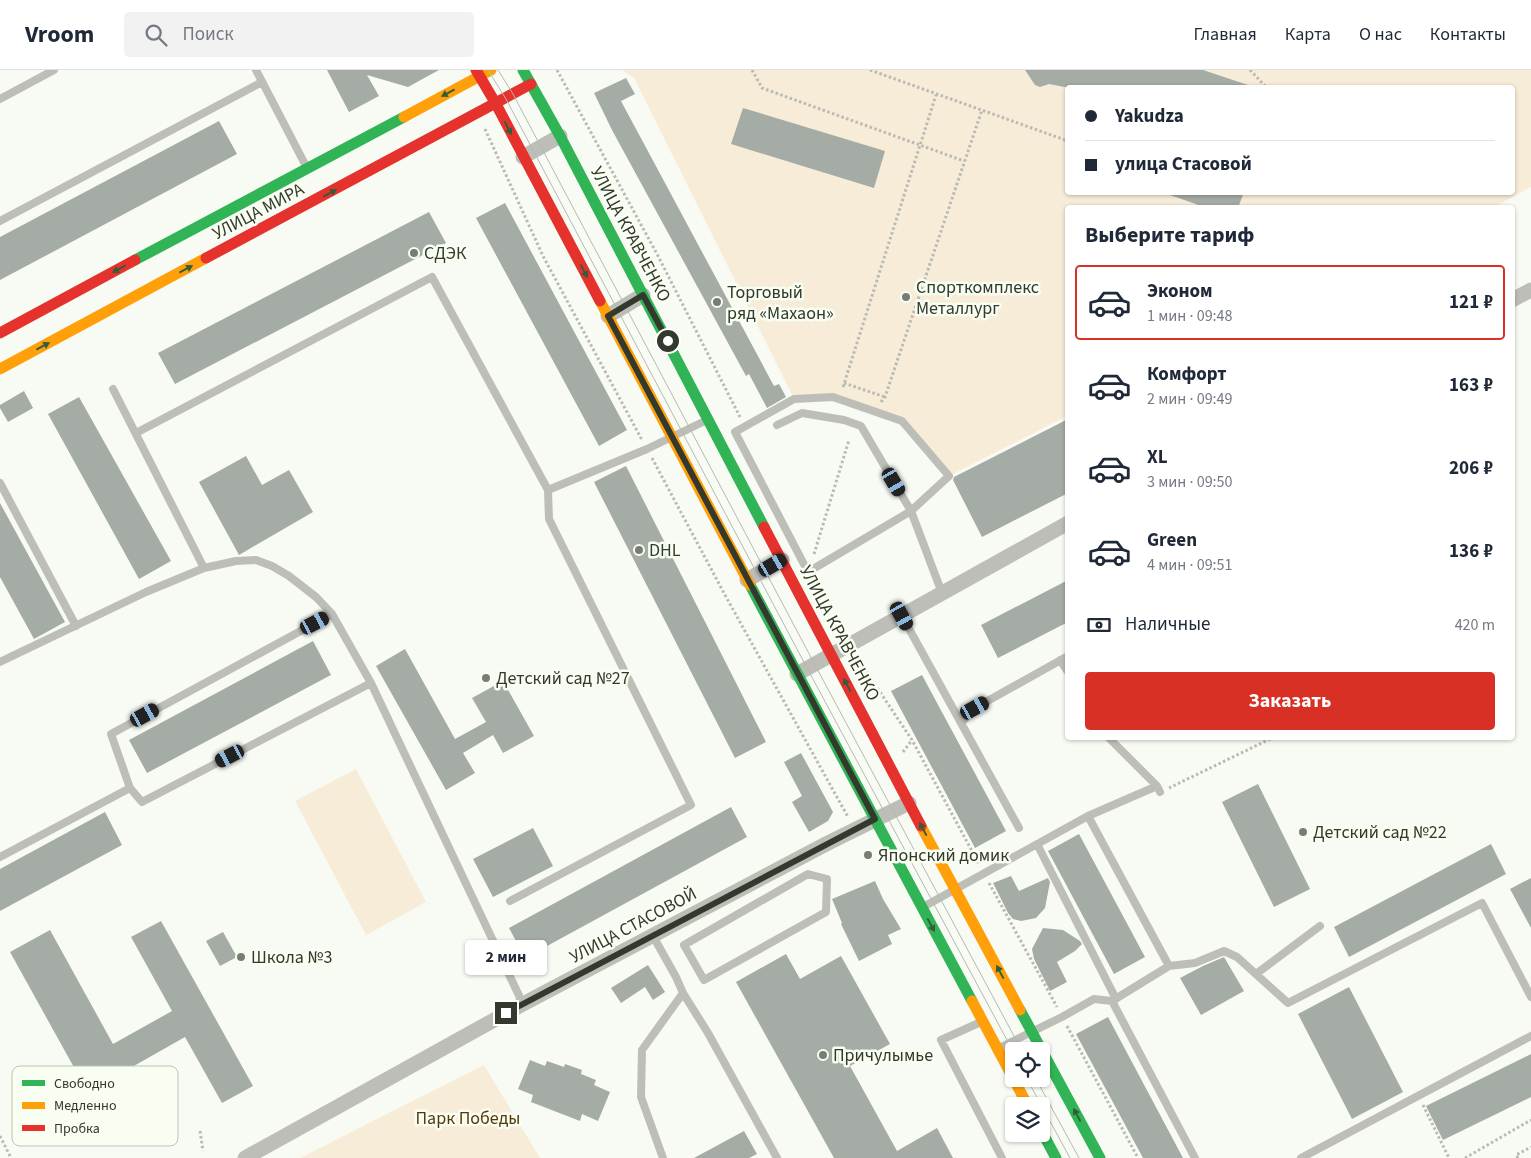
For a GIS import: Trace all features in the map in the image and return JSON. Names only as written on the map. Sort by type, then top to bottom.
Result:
[{"type":"main road","name":"УЛИЦА МИРА","points":[[0,333],[307,168],[477,73],[491,70]]},
{"type":"main road","name":"УЛИЦА КРАВЧЕНКО","points":[[523,70],[560,136],[709,419],[831,656],[1100,1158]]},
{"type":"main road","points":[[477,73],[496,104],[747,580],[1023,1097]]},
{"type":"main road","name":"УЛИЦА МИРА","points":[[0,369],[532,84]]},
{"type":"main road","points":[[1047,1142],[1056,1158]]},
{"type":"street","points":[[524,157],[560,136]]},
{"type":"street","points":[[1515,298],[1531,290]]},
{"type":"street","points":[[608,316],[643,295]]},
{"type":"street","points":[[797,674],[1065,525]]},
{"type":"street","points":[[747,580],[782,560]]},
{"type":"street","name":"УЛИЦА СТАСОВОЙ","points":[[245,1158],[524,1004],[875,819],[909,803]]},
{"type":"lane","points":[[0,99],[54,70]]},
{"type":"lane","points":[[256,70],[307,168]]},
{"type":"lane","points":[[0,221],[262,82]]},
{"type":"lane","points":[[136,433],[432,276],[548,490],[549,519],[691,805],[510,901]]},
{"type":"lane","points":[[113,389],[204,568]]},
{"type":"lane","points":[[839,398],[902,421],[949,476],[911,511],[808,572],[735,432],[744,426],[794,399],[839,398]]},
{"type":"lane","points":[[777,424],[802,412],[844,420],[861,426],[911,511],[942,594]]},
{"type":"lane","points":[[548,490],[672,437],[709,419]]},
{"type":"lane","points":[[0,483],[76,626]]},
{"type":"lane","points":[[0,662],[146,592],[204,568],[236,561],[256,560],[272,566],[289,576],[316,597],[332,614],[371,683],[524,1004]]},
{"type":"lane","points":[[332,614],[111,734],[130,788],[142,802],[371,683]]},
{"type":"lane","points":[[902,616],[1019,828]]},
{"type":"lane","points":[[961,723],[975,708],[1064,658]]},
{"type":"lane","points":[[922,908],[1088,816],[1158,789],[1111,740]]},
{"type":"lane","points":[[0,857],[130,788]]},
{"type":"lane","points":[[1088,816],[1169,966]]},
{"type":"lane","points":[[1037,844],[1195,1158]]},
{"type":"lane","points":[[808,874],[826,879],[826,912],[704,980],[684,945],[808,874]]},
{"type":"lane","points":[[998,1049],[1094,1000],[1114,1000],[1169,966],[1195,963],[1224,951],[1237,957],[1288,1003],[1482,903],[1531,997]]},
{"type":"lane","points":[[1256,974],[1320,926]]},
{"type":"lane","points":[[653,936],[683,993],[708,1033],[778,1158]]},
{"type":"lane","points":[[663,1158],[641,1097],[642,1050],[683,993]]},
{"type":"lane","points":[[983,1021],[941,1040],[1002,1158]]},
{"type":"lane","points":[[1301,1158],[1531,1036]]},
{"type":"path","points":[[557,70],[657,254],[744,426]]},
{"type":"path","points":[[752,70],[762,88],[964,162]]},
{"type":"path","points":[[870,70],[1065,140]]},
{"type":"path","points":[[1250,70],[1264,85]]},
{"type":"path","points":[[839,398],[936,95]]},
{"type":"path","points":[[874,411],[885,397],[982,110]]},
{"type":"path","points":[[844,383],[885,397]]},
{"type":"path","points":[[844,420],[849,440]]},
{"type":"path","points":[[808,572],[849,440],[861,426]]},
{"type":"path","points":[[849,646],[912,740],[1138,1158]]},
{"type":"path","points":[[1158,789],[1268,740]]},
{"type":"path","points":[[1418,1096],[1449,1158]]},
{"type":"path","points":[[1465,1158],[1531,1120]]},
{"type":"path","points":[[200,1131],[202,1151]]},
{"type":"path","points":[[0,1136],[11,1158]]},
{"type":"path","points":[[1518,1158],[1516,1155],[1531,1147]]},
{"type":"green space","name":"Спорткомплекс Металлург","points":[[622,70],[1531,70],[1531,187],[1498,205],[1065,205],[1065,417],[949,476],[902,421],[839,398],[794,399],[634,78]]},
{"type":"green space","points":[[356,769],[426,902],[366,935],[295,801]]},
{"type":"green space","name":"Парк Победы","points":[[484,1065],[540,1158],[300,1158]]},
{"type":"building","points":[[327,70],[439,70],[408,87],[367,75],[379,96],[349,112]]},
{"type":"building","points":[[1025,70],[1203,70],[1248,85],[1065,85],[1065,87],[1049,84],[1040,87],[1035,85]]},
{"type":"building","name":"Торговый ряд «Махаон»","points":[[626,78],[635,94],[621,101],[774,386],[779,384],[786,397],[767,408],[749,374],[746,376],[612,130],[594,93]]},
{"type":"building","points":[[743,108],[885,151],[874,188],[731,144]]},
{"type":"building","points":[[219,121],[237,154],[0,280],[0,237]]},
{"type":"building","points":[[1170,195],[1243,195],[1239,205],[1198,205]]},
{"type":"building","points":[[505,203],[627,430],[599,446],[476,218]]},
{"type":"building","points":[[429,212],[446,243],[175,384],[158,353]]},
{"type":"building","points":[[24,391],[33,408],[8,422],[0,405]]},
{"type":"building","points":[[79,397],[171,561],[139,579],[48,414]]},
{"type":"building","points":[[1065,421],[1065,495],[982,537],[953,480],[954,477]]},
{"type":"building","points":[[246,456],[262,485],[289,470],[313,512],[239,555],[199,482]]},
{"type":"building","points":[[626,466],[766,742],[735,758],[594,482]]},
{"type":"building","points":[[0,503],[65,622],[34,639],[0,577]]},
{"type":"building","points":[[1065,582],[1065,624],[998,658],[981,625]]},
{"type":"building","points":[[313,641],[331,675],[147,773],[129,740]]},
{"type":"building","points":[[405,649],[455,739],[486,722],[472,698],[503,681],[534,736],[503,753],[493,735],[463,753],[475,773],[446,790],[376,666]]},
{"type":"building","points":[[922,675],[1006,831],[975,848],[891,691]]},
{"type":"building","points":[[801,753],[833,812],[828,821],[809,832],[792,802],[802,796],[784,762]]},
{"type":"building","points":[[1258,784],[1310,889],[1274,907],[1222,802]]},
{"type":"building","points":[[731,807],[747,837],[525,958],[509,928]]},
{"type":"building","points":[[105,812],[122,845],[0,911],[0,869]]},
{"type":"building","points":[[533,828],[553,866],[493,897],[473,859]]},
{"type":"building","points":[[1079,834],[1145,957],[1114,974],[1048,851]]},
{"type":"building","points":[[1491,844],[1506,874],[1349,957],[1334,927]]},
{"type":"building","points":[[1011,876],[1019,891],[1048,878],[1050,882],[1045,908],[1036,918],[1021,921],[1013,919],[1008,913],[993,883]]},
{"type":"building","points":[[1531,878],[1531,928],[1510,889]]},
{"type":"building","points":[[875,881],[883,899],[901,929],[888,935],[892,944],[859,961],[841,924],[832,899]]},
{"type":"building","points":[[161,921],[253,1086],[222,1103],[185,1037],[134,1066],[73,1066],[10,952],[50,930],[113,1044],[172,1011],[131,937]]},
{"type":"building","points":[[1043,928],[1063,930],[1082,944],[1075,951],[1057,962],[1067,982],[1050,991],[1034,959],[1032,949]]},
{"type":"building","points":[[223,932],[237,957],[220,966],[206,941]]},
{"type":"building","name":"Причулымье","points":[[786,954],[800,979],[841,956],[890,1044],[850,1066],[897,1151],[937,1128],[953,1158],[834,1158],[736,982]]},
{"type":"building","points":[[1224,957],[1244,991],[1201,1015],[1180,978]]},
{"type":"building","points":[[648,965],[665,992],[653,1000],[645,987],[621,1003],[611,988]]},
{"type":"building","points":[[1349,987],[1403,1092],[1352,1119],[1298,1014]]},
{"type":"building","points":[[1108,1017],[1183,1158],[1143,1158],[1076,1034]]},
{"type":"building","points":[[1531,1054],[1531,1097],[1443,1140],[1426,1106]]},
{"type":"building","points":[[530,1060],[545,1066],[547,1061],[564,1067],[565,1064],[582,1070],[581,1074],[596,1080],[594,1085],[610,1092],[598,1121],[582,1114],[580,1121],[531,1102],[533,1095],[518,1089]]},
{"type":"building","points":[[744,1131],[757,1154],[749,1158],[694,1158]]},
{"type":"tram line","points":[[488,70],[506,99],[807,668],[1008,1042]]},
{"type":"tram line","points":[[498,70],[513,94],[1017,1042]]},
{"type":"tram line","points":[[1031,1087],[1070,1158]]},
{"type":"tram line","points":[[1040,1087],[1079,1158]]},
{"type":"traffic: fast","points":[[523,70],[560,136],[764,527]]},
{"type":"traffic: fast","points":[[135,260],[404,117]]},
{"type":"traffic: fast","points":[[750,585],[972,1001]]},
{"type":"traffic: fast","points":[[1020,1010],[1100,1158]]},
{"type":"traffic: fast","points":[[1047,1142],[1056,1158]]},
{"type":"traffic: slow","points":[[404,117],[491,70]]},
{"type":"traffic: slow","points":[[0,369],[206,258]]},
{"type":"traffic: slow","points":[[600,301],[750,585]]},
{"type":"traffic: slow","points":[[921,826],[1020,1010]]},
{"type":"traffic: slow","points":[[972,1001],[1023,1097]]},
{"type":"traffic: jam","points":[[476,70],[496,104],[600,301]]},
{"type":"traffic: jam","points":[[206,258],[531,84]]},
{"type":"traffic: jam","points":[[0,333],[135,260]]},
{"type":"traffic: jam","points":[[764,527],[921,826]]},
{"type":"place","name":"СДЭК","points":[[414,253]]},
{"type":"place","name":"Спорткомплекс Металлург","points":[[906,297]]},
{"type":"place","name":"Торговый ряд «Махаон»","points":[[717,302]]},
{"type":"place","name":"DHL","points":[[639,550]]},
{"type":"place","name":"Детский сад №27","points":[[486,678]]},
{"type":"place","name":"Детский сад №22","points":[[1303,832]]},
{"type":"place","name":"Японский домик","points":[[868,855]]},
{"type":"place","name":"Школа №3","points":[[241,957]]},
{"type":"place","name":"Причулымье","points":[[823,1055]]},
{"type":"route","points":[[506,1013],[875,819],[608,316],[643,295],[668,341]]}]
